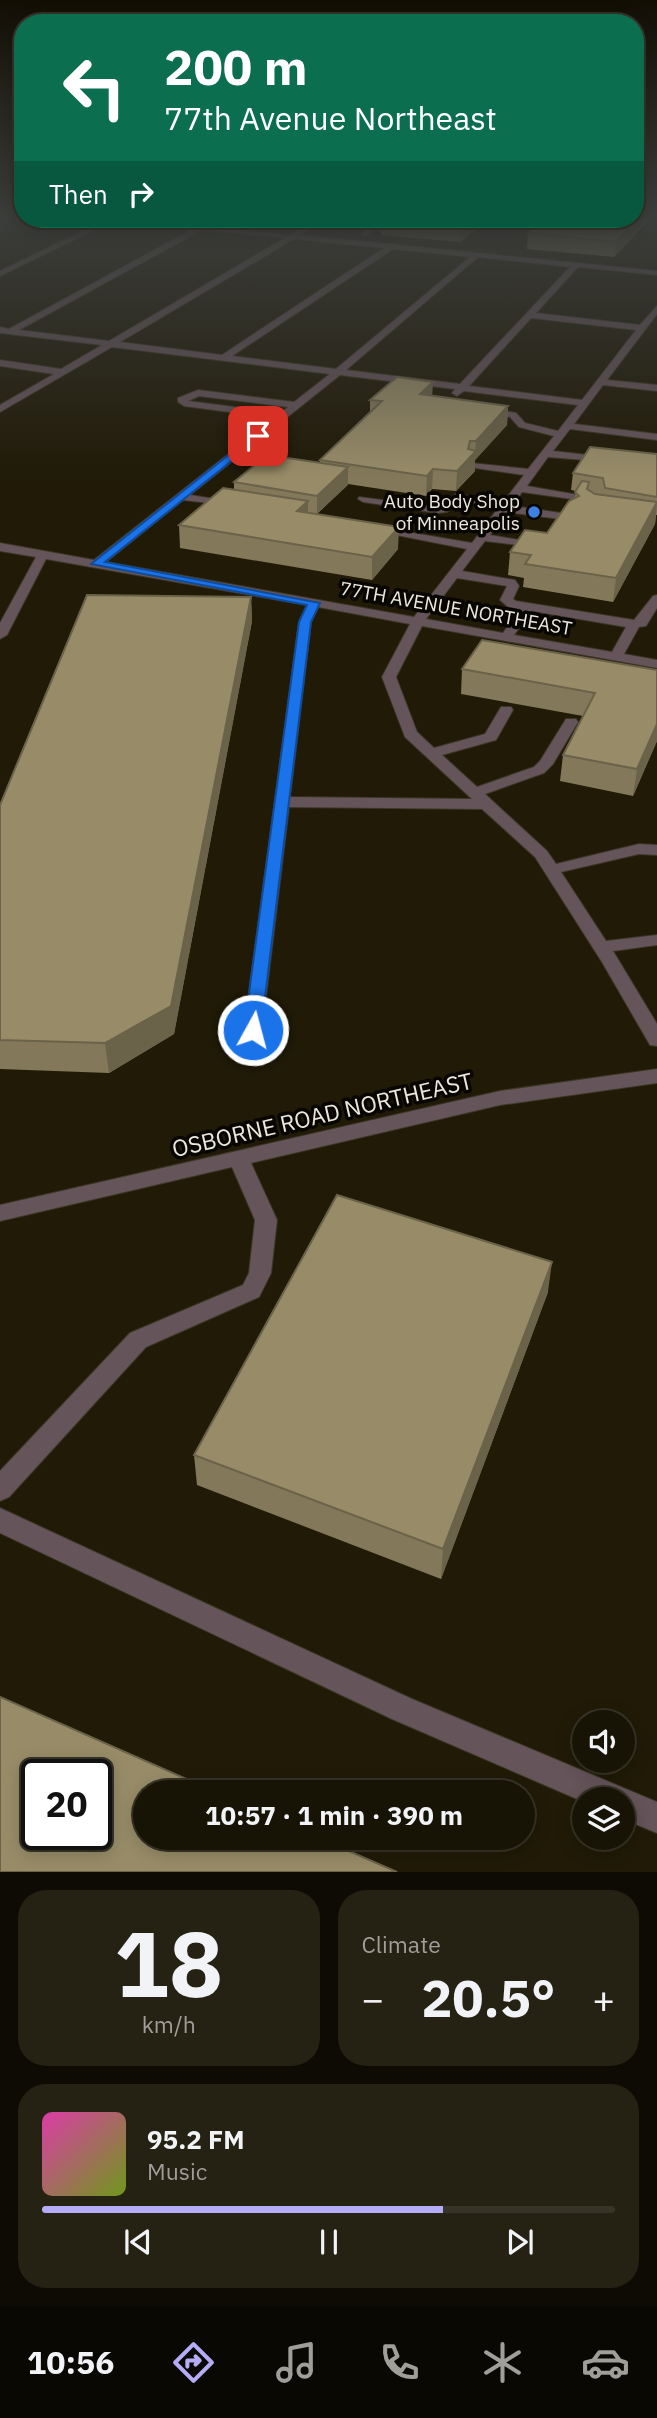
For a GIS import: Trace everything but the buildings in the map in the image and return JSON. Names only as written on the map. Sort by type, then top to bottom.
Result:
[{"type":"street","points":[[11,331],[60,304]]},
{"type":"street","points":[[0,409],[175,304]]},
{"type":"street","points":[[223,358],[304,304]]},
{"type":"street","points":[[96,564],[338,372],[418,304]]},
{"type":"street","points":[[464,405],[451,402],[461,387],[538,304]]},
{"type":"street","points":[[657,308],[418,621],[388,677],[410,734],[541,854],[657,1040]]},
{"type":"street","points":[[528,315],[642,328]]},
{"type":"street","points":[[0,330],[587,403]]},
{"type":"street","points":[[0,363],[61,372]]},
{"type":"street","points":[[602,382],[657,388]]},
{"type":"street","points":[[283,416],[184,403],[181,400],[198,393],[296,405]]},
{"type":"street","points":[[476,407],[513,415],[522,425],[657,437]]},
{"type":"street","points":[[547,454],[595,461],[619,460]]},
{"type":"street","points":[[475,465],[533,473]]},
{"type":"street","points":[[521,488],[603,505]]},
{"type":"street","points":[[182,497],[243,506]]},
{"type":"street","points":[[363,499],[443,510],[456,497],[568,517]]},
{"type":"street","points":[[366,527],[480,542],[543,547]]},
{"type":"street","name":"77TH AVENUE NORTHEAST","points":[[0,547],[657,664]]},
{"type":"street","points":[[0,635],[43,554]]},
{"type":"street","points":[[456,574],[511,583],[513,586],[506,600],[528,607],[634,624],[641,623],[657,599]]},
{"type":"street","points":[[253,1030],[305,622],[314,603]]},
{"type":"street","points":[[506,637],[528,607]]},
{"type":"street","points":[[616,656],[634,624]]},
{"type":"street","points":[[432,754],[491,737],[506,710]]},
{"type":"street","points":[[474,793],[539,770],[546,764],[571,722]]},
{"type":"street","points":[[282,802],[486,804]]},
{"type":"street","points":[[551,870],[639,849],[657,850]]},
{"type":"street","points":[[601,947],[657,940]]},
{"type":"street","name":"OSBORNE ROAD NORTHEAST","points":[[0,1213],[499,1098],[657,1076]]},
{"type":"street","points":[[0,1489],[138,1340],[251,1291],[260,1273],[266,1220],[238,1157]]},
{"type":"street","points":[[0,1520],[402,1709],[585,1787]]},
{"type":"street","points":[[635,1808],[657,1818]]},
{"type":"place","name":"Auto Body Shop of Minneapolis","points":[[534,512]]},
{"type":"route","points":[[253,1030],[305,622],[314,603],[96,564],[258,436]]}]
